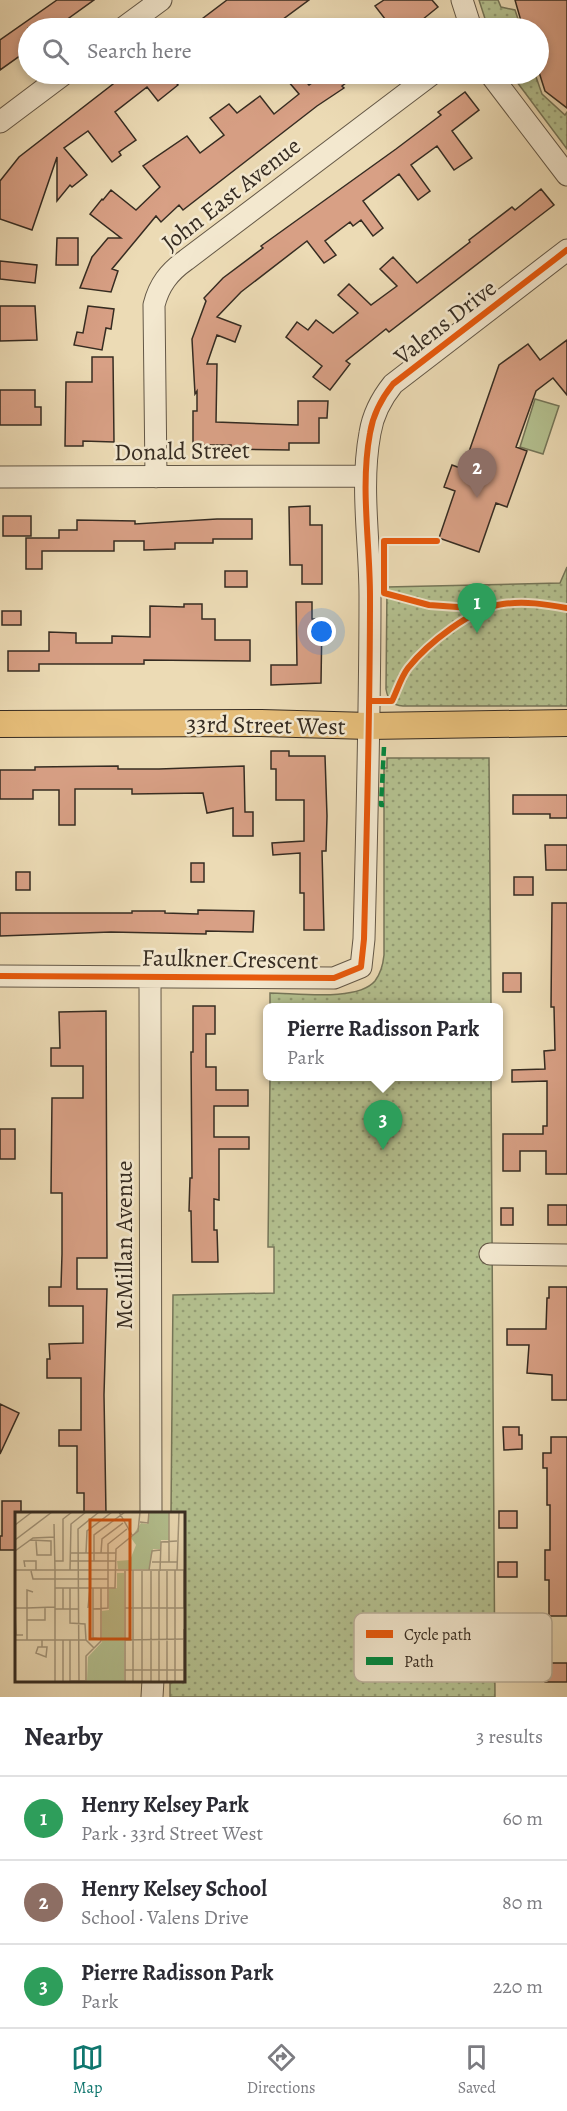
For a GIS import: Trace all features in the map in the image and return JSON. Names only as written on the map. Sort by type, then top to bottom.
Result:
[{"type":"main road","name":"33rd Street West","points":[[0,724],[261,723],[369,726],[567,723]]},
{"type":"street","points":[[137,18],[161,0]]},
{"type":"street","points":[[462,0],[468,18]]},
{"type":"street","points":[[0,122],[51,84]]},
{"type":"street","name":"John East Avenue","points":[[156,477],[154,305],[165,279],[186,260],[419,84]]},
{"type":"street","points":[[498,84],[567,175]]},
{"type":"street","name":"Valens Drive","points":[[369,726],[370,593],[365,476],[373,419],[384,395],[393,384],[567,250]]},
{"type":"street","name":"Donald Street","points":[[0,477],[365,476]]},
{"type":"street","name":"Faulkner Crescent","points":[[0,976],[334,978],[361,967],[364,939],[369,726]]},
{"type":"street","name":"McMillan Avenue","points":[[150,976],[151,1512]]},
{"type":"street","points":[[490,1254],[567,1255]]},
{"type":"street","points":[[152,1697],[153,1682]]},
{"type":"green space","points":[[479,0],[498,0],[501,7],[515,10],[518,18],[485,18]]},
{"type":"green space","points":[[518,84],[538,84],[542,94],[565,115],[567,112],[567,149]]},
{"type":"green space","points":[[535,399],[559,406],[543,454],[520,447]]},
{"type":"green space","points":[[567,567],[567,706],[403,706],[396,705],[389,699],[386,689],[387,587],[560,583]]},
{"type":"green space","points":[[387,758],[489,758],[491,1003],[270,1003],[270,993],[326,995],[355,992],[366,988],[379,975],[384,955],[384,768],[387,768]]},
{"type":"green space","points":[[270,1081],[491,1081],[494,1613],[354,1613],[354,1682],[495,1682],[495,1697],[170,1697],[170,1682],[184,1682],[184,1512],[171,1512],[173,1295],[274,1293],[274,1247],[268,1247]]},
{"type":"building","points":[[57,0],[94,0],[69,18],[31,18]]},
{"type":"building","points":[[227,0],[309,0],[285,18],[203,18]]},
{"type":"building","points":[[384,0],[432,0],[438,7],[424,18],[384,18],[375,6]]},
{"type":"building","points":[[515,0],[567,0],[567,108],[545,91],[543,84],[549,84],[549,18],[520,18]]},
{"type":"building","points":[[18,27],[18,57],[0,70],[0,40]]},
{"type":"building","points":[[113,84],[178,85],[158,101],[147,87],[115,112],[136,140],[119,152],[121,155],[112,162],[88,131],[64,148],[87,175],[72,187],[70,185],[57,201],[57,157],[32,230],[0,219],[0,181],[19,157]]},
{"type":"building","points":[[290,84],[345,84],[342,86],[344,88],[317,106],[183,210],[179,205],[161,222],[156,216],[112,269],[118,271],[111,292],[80,288],[92,257],[108,238],[121,238],[90,214],[111,190],[136,210],[160,187],[143,166],[187,136],[200,153],[224,135],[210,118],[229,104],[237,113],[260,96],[274,114],[299,94]]},
{"type":"building","points":[[465,92],[479,110],[452,131],[472,158],[454,170],[437,146],[411,165],[430,191],[418,200],[399,174],[363,201],[383,228],[373,236],[361,220],[353,226],[350,222],[325,241],[336,255],[324,263],[307,241],[241,292],[217,317],[241,326],[235,342],[217,335],[207,364],[217,364],[216,422],[298,425],[298,401],[328,401],[327,418],[319,418],[319,443],[289,443],[289,450],[231,449],[231,445],[193,445],[193,411],[197,411],[197,391],[195,394],[192,339],[206,301],[204,298],[223,278],[263,248],[261,246],[396,149],[441,115],[438,112]]},
{"type":"building","points":[[541,189],[554,205],[389,332],[386,329],[346,361],[350,364],[330,390],[313,377],[322,366],[286,337],[297,322],[308,330],[316,320],[333,333],[358,313],[338,295],[349,284],[371,305],[397,286],[380,269],[393,257],[417,283],[512,207],[515,210]]},
{"type":"building","points":[[57,238],[78,238],[78,265],[56,265]]},
{"type":"building","points":[[0,261],[37,265],[35,283],[0,279]]},
{"type":"building","points":[[0,306],[35,306],[37,340],[0,341]]},
{"type":"building","points":[[88,306],[114,309],[111,329],[106,328],[102,350],[74,345],[77,332],[83,333]]},
{"type":"building","points":[[567,340],[567,395],[553,378],[536,391],[516,447],[527,451],[507,507],[496,503],[479,552],[439,538],[455,491],[444,487],[452,465],[463,469],[499,365],[528,344],[540,360]]},
{"type":"building","points":[[92,357],[113,357],[114,442],[83,441],[83,446],[65,446],[66,382],[92,382]]},
{"type":"building","points":[[0,390],[35,390],[35,407],[41,407],[41,425],[0,425]]},
{"type":"building","points":[[310,506],[310,525],[322,525],[322,584],[302,584],[302,565],[290,565],[289,507]]},
{"type":"building","points":[[3,516],[31,516],[31,536],[3,536]]},
{"type":"building","points":[[252,519],[252,539],[213,539],[213,543],[175,543],[175,549],[144,550],[144,541],[114,541],[114,551],[42,551],[42,569],[26,569],[26,538],[59,538],[59,530],[77,530],[77,520],[135,521],[135,524]]},
{"type":"building","points":[[225,571],[247,571],[247,587],[225,587]]},
{"type":"building","points":[[296,602],[312,602],[312,619],[322,619],[321,683],[271,685],[271,665],[297,665]]},
{"type":"building","points":[[184,604],[202,604],[202,619],[215,619],[215,640],[250,640],[250,661],[144,660],[144,664],[39,664],[39,671],[8,671],[8,651],[49,651],[49,632],[76,633],[76,643],[112,643],[112,636],[150,637],[150,606],[184,607]]},
{"type":"building","points":[[2,611],[21,611],[21,625],[2,625]]},
{"type":"building","points":[[271,751],[289,751],[289,756],[325,756],[326,851],[322,851],[324,930],[304,930],[304,893],[300,893],[300,853],[273,855],[272,843],[304,841],[304,800],[276,800],[276,769],[271,769]]},
{"type":"building","points":[[118,766],[118,769],[159,769],[244,766],[245,812],[253,812],[253,836],[233,836],[233,808],[207,813],[203,793],[132,794],[132,789],[75,789],[75,825],[59,825],[59,790],[33,790],[33,799],[0,799],[0,770],[35,770],[35,767]]},
{"type":"building","points":[[513,795],[567,795],[567,818],[550,818],[550,814],[513,814]]},
{"type":"building","points":[[545,845],[567,845],[567,870],[546,870]]},
{"type":"building","points":[[191,863],[204,863],[204,882],[191,882]]},
{"type":"building","points":[[16,872],[30,872],[30,890],[16,890]]},
{"type":"building","points":[[514,877],[533,877],[533,895],[514,895]]},
{"type":"building","points":[[552,903],[567,903],[567,1174],[546,1174],[546,1151],[520,1151],[520,1171],[503,1171],[503,1134],[543,1134],[543,1126],[547,1126],[547,1081],[512,1082],[512,1070],[545,1069],[544,1051],[555,1050],[554,1007],[551,1007]]},
{"type":"building","points":[[198,910],[254,911],[253,932],[206,931],[206,934],[111,932],[0,936],[0,913],[165,911],[165,913],[198,914]]},
{"type":"building","points":[[503,973],[521,973],[521,992],[503,992]]},
{"type":"building","points":[[193,1006],[215,1006],[215,1034],[206,1034],[206,1067],[216,1067],[216,1090],[248,1090],[248,1106],[214,1106],[214,1137],[249,1137],[249,1149],[219,1149],[219,1200],[214,1199],[214,1230],[217,1230],[218,1262],[192,1262],[191,1211],[189,1211],[190,1178],[192,1178]]},
{"type":"building","points":[[106,1011],[107,1258],[77,1258],[77,1289],[107,1289],[104,1395],[106,1512],[84,1512],[84,1493],[77,1493],[77,1446],[59,1446],[59,1430],[81,1430],[81,1378],[47,1378],[47,1359],[50,1359],[49,1344],[83,1343],[83,1306],[49,1306],[49,1287],[61,1287],[62,1254],[62,1193],[51,1193],[52,1098],[83,1098],[83,1066],[51,1066],[51,1048],[60,1048],[59,1012]]},
{"type":"building","points":[[0,1129],[15,1129],[15,1159],[0,1159]]},
{"type":"building","points":[[548,1205],[567,1205],[567,1225],[548,1225]]},
{"type":"building","points":[[501,1208],[513,1208],[513,1225],[501,1225]]},
{"type":"building","points":[[549,1287],[567,1287],[567,1400],[552,1400],[552,1375],[527,1373],[529,1345],[507,1345],[507,1329],[546,1329]]},
{"type":"building","points":[[0,1404],[19,1413],[0,1454]]},
{"type":"building","points":[[503,1427],[519,1427],[519,1435],[522,1435],[522,1449],[504,1450]]},
{"type":"building","points":[[551,1437],[567,1437],[567,1616],[552,1616],[552,1613],[549,1613],[549,1580],[545,1580],[545,1550],[550,1550],[550,1505],[547,1505],[547,1468],[543,1468],[543,1453],[551,1453]]},
{"type":"building","points":[[2,1501],[21,1501],[21,1512],[15,1512],[15,1550],[0,1550],[0,1536],[2,1536]]},
{"type":"building","points":[[499,1511],[517,1511],[517,1528],[499,1528]]},
{"type":"building","points":[[498,1562],[517,1562],[517,1577],[498,1577]]},
{"type":"building","points":[[552,1663],[567,1663],[567,1682],[552,1682]]},
{"type":"marked path","points":[[384,747],[381,805],[384,805]]},
{"type":"cycle path","points":[[0,976],[334,978],[361,967],[364,939],[370,596],[366,474],[373,419],[381,401],[393,384],[567,250]]},
{"type":"cycle path","points":[[437,541],[384,541],[384,593],[429,605],[485,609]]},
{"type":"cycle path","points":[[370,701],[392,701],[406,672],[426,648],[451,628],[478,612],[511,603],[535,603],[567,608]]},
{"type":"place","name":"Henry Kelsey School","points":[[477,498]]},
{"type":"place","name":"Henry Kelsey Park","points":[[477,633]]},
{"type":"place","name":"Pierre Radisson Park","points":[[383,1150]]}]
